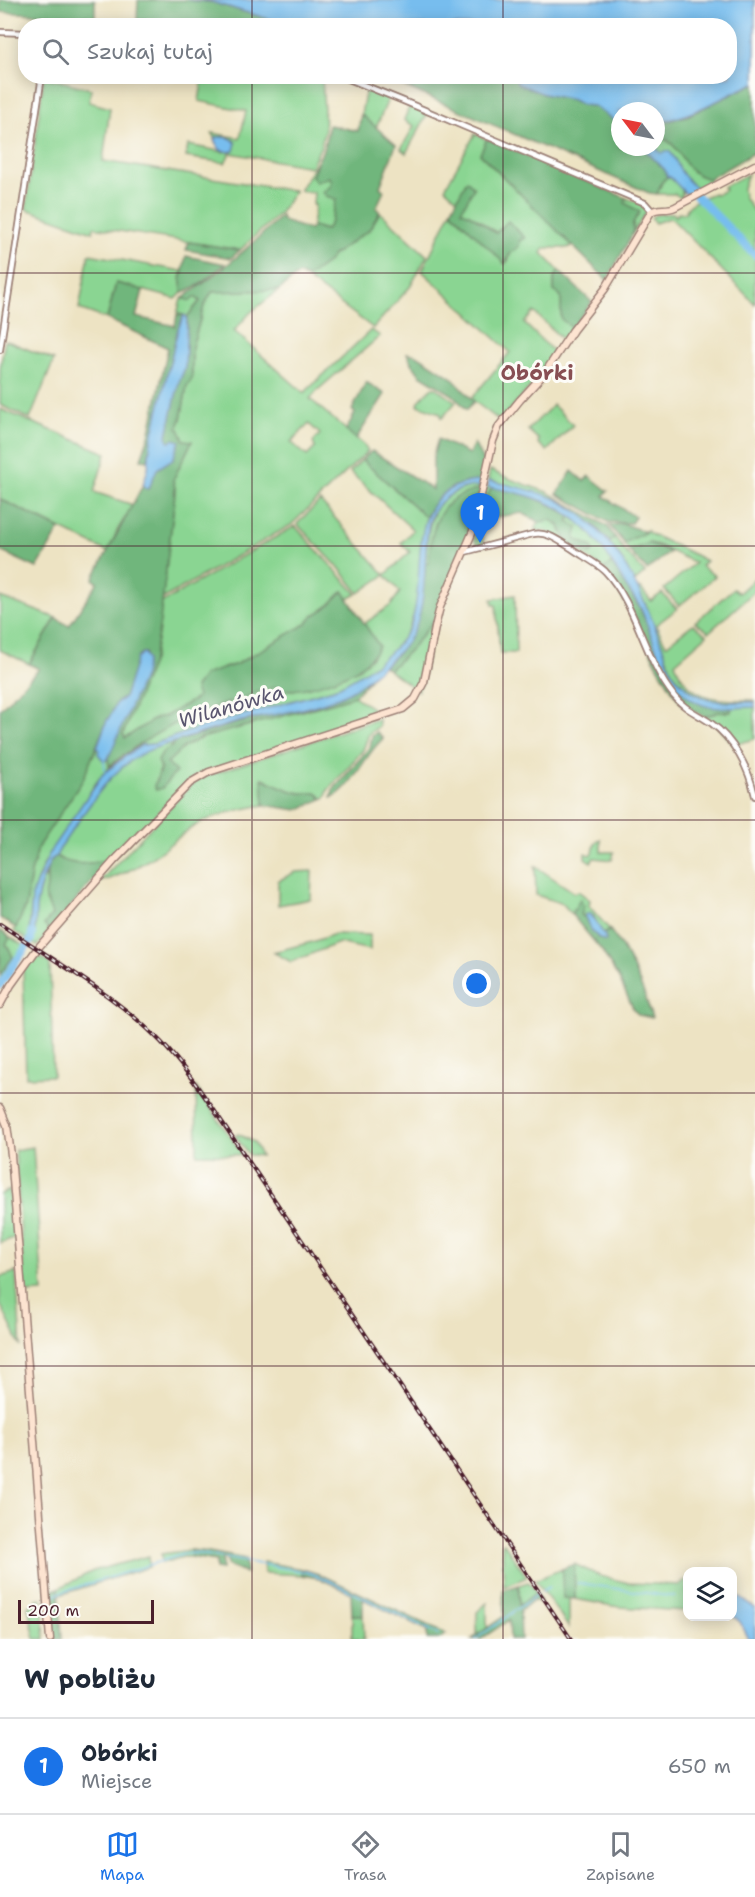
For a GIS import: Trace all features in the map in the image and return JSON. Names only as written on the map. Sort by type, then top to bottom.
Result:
[{"type":"street","points":[[0,32],[18,33]]},
{"type":"street","points":[[0,351],[41,84]]},
{"type":"street","points":[[361,84],[645,203],[652,211]]},
{"type":"street","points":[[0,1005],[11,985],[45,940],[114,861],[190,783],[209,772],[403,709],[415,699],[424,682],[440,607],[473,531],[493,441],[499,426],[519,400],[544,374],[573,330],[597,301],[652,211],[670,209],[755,165]]},
{"type":"street","points":[[465,552],[542,533],[603,570],[624,599],[653,663],[669,690],[682,706],[711,723],[722,733],[743,762],[755,796]]},
{"type":"street","points":[[0,1107],[7,1125],[11,1155],[50,1639]]},
{"type":"green space","points":[[0,0],[95,0],[95,17],[0,12]]},
{"type":"green space","points":[[138,0],[187,0],[211,2],[265,18],[137,18]]},
{"type":"green space","points":[[755,83],[755,152],[709,179],[700,176],[687,166],[672,144],[665,140],[665,126],[668,121],[687,116]]},
{"type":"green space","points":[[43,84],[71,84],[91,89],[89,102],[110,108],[103,161],[295,191],[279,214],[240,250],[94,227],[93,232],[26,209]]},
{"type":"green space","points":[[202,84],[322,84],[325,129],[321,146],[311,167],[230,153],[225,163],[186,157],[188,145],[224,152],[234,140],[227,137],[214,138],[212,133],[240,138],[246,111],[199,101]]},
{"type":"green space","points":[[399,84],[519,84],[544,94],[573,100],[582,105],[594,106],[611,118],[611,156],[651,156],[665,170],[667,177],[657,194],[649,193]]},
{"type":"green space","points":[[366,89],[389,97],[376,128],[361,114]]},
{"type":"green space","points":[[410,105],[428,113],[406,153],[401,149],[414,126],[404,120]]},
{"type":"green space","points":[[361,114],[396,145],[380,187],[384,191],[376,208],[380,212],[369,230],[333,255],[327,263],[306,278],[299,274],[279,290],[212,292],[204,306],[192,347],[192,379],[187,386],[178,427],[184,440],[192,441],[173,480],[174,504],[159,629],[153,660],[123,734],[125,738],[156,718],[166,716],[197,698],[195,687],[204,675],[237,664],[306,624],[343,591],[379,646],[366,662],[343,676],[318,685],[293,690],[271,688],[202,712],[154,735],[109,766],[108,759],[111,750],[144,674],[145,653],[139,655],[124,698],[117,702],[107,720],[83,780],[39,845],[31,873],[26,906],[16,928],[0,918],[0,709],[39,669],[29,664],[56,618],[69,626],[96,585],[97,582],[93,579],[143,485],[149,488],[156,469],[173,459],[167,435],[179,382],[185,368],[187,317],[200,301],[195,297],[190,301],[183,298],[234,260],[281,216],[286,222],[310,230],[312,226],[326,230],[331,222],[336,199],[326,196],[323,192],[331,186],[332,180],[329,177],[316,182],[312,176],[324,147],[329,125],[358,131]]},
{"type":"green space","points":[[665,133],[690,169],[709,179],[709,184],[697,190],[664,156]]},
{"type":"green space","points":[[475,134],[487,140],[480,154],[574,246],[545,248],[542,253],[559,271],[554,278],[554,290],[561,296],[563,311],[572,328],[563,340],[534,312],[524,323],[555,353],[538,378],[500,421],[471,399],[510,352],[422,271],[451,211],[505,263],[510,254],[519,246],[505,225],[497,233],[474,217],[460,211],[473,188],[467,181],[457,199],[445,188]]},
{"type":"green space","points":[[487,139],[626,198],[625,203],[640,212],[633,223],[633,233],[607,280],[480,154]]},
{"type":"green space","points":[[318,160],[312,176],[329,177],[332,180],[331,186],[324,191],[337,199],[331,222],[326,230],[312,226],[314,193],[300,189]]},
{"type":"green space","points":[[748,174],[743,188],[744,197],[755,213],[755,304],[673,220],[670,218],[655,223],[651,218],[655,215],[673,213],[676,216],[679,212],[685,213],[689,206],[697,200],[714,193],[716,195],[725,190],[723,187]]},
{"type":"green space","points":[[667,177],[683,189],[681,198],[675,194],[657,194]]},
{"type":"green space","points":[[467,180],[474,188],[461,211],[474,217],[496,233],[508,221],[525,238],[520,240],[519,246],[510,254],[505,264],[451,211]]},
{"type":"green space","points":[[626,198],[641,205],[646,212],[633,233],[633,223],[625,203]]},
{"type":"green space","points":[[380,212],[427,256],[410,287],[373,328],[306,278],[327,263],[333,255],[369,230]]},
{"type":"green space","points":[[189,242],[240,250],[231,258],[186,250]]},
{"type":"green space","points":[[89,254],[182,271],[182,293],[176,299],[116,283],[107,319],[79,309]]},
{"type":"green space","points":[[186,256],[225,264],[199,285],[182,293],[181,280]]},
{"type":"green space","points":[[559,271],[592,302],[572,328],[561,319],[561,296],[554,291],[554,278]]},
{"type":"green space","points":[[116,283],[143,290],[136,317],[175,326],[177,315],[184,315],[178,329],[148,460],[141,459],[149,436],[168,348],[107,319]]},
{"type":"green space","points":[[279,290],[250,313],[234,331],[304,393],[371,330],[380,336],[310,399],[368,451],[291,525],[162,599],[174,504],[173,480],[192,441],[184,441],[178,427],[187,386],[192,379],[192,347],[204,306],[212,292]],"holes":[[[309,424],[320,434],[313,442],[315,448],[307,456],[291,442]]]},
{"type":"green space","points":[[195,297],[200,301],[187,317],[177,315],[183,298],[190,301]]},
{"type":"green space","points":[[5,340],[54,360],[30,419],[0,405],[0,368]]},
{"type":"green space","points":[[407,353],[417,355],[451,377],[474,401],[467,410],[453,395],[420,375]]},
{"type":"green space","points":[[366,382],[385,394],[356,439],[346,430],[355,413],[352,410]]},
{"type":"green space","points":[[431,388],[436,388],[456,402],[442,418],[440,413],[418,405]]},
{"type":"green space","points":[[553,405],[573,425],[547,451],[528,430]]},
{"type":"green space","points":[[0,409],[106,453],[94,492],[133,505],[118,529],[108,552],[0,499]]},
{"type":"green space","points":[[438,439],[469,454],[474,443],[485,465],[481,482],[464,483],[448,490],[435,502],[426,517],[362,460],[372,451],[433,490],[433,456]]},
{"type":"green space","points":[[362,460],[426,517],[413,615],[409,627],[396,647],[377,664],[334,689],[204,726],[140,747],[121,758],[146,739],[168,727],[225,702],[259,690],[276,687],[293,690],[310,687],[358,669],[372,657],[379,646],[364,624],[391,605],[400,592],[385,575],[410,552],[401,543],[413,530],[350,472]]},
{"type":"green space","points":[[490,470],[547,492],[584,513],[582,517],[560,501],[488,480]]},
{"type":"green space","points":[[572,471],[584,481],[589,476],[608,491],[605,497],[635,517],[631,523],[608,522],[557,494]]},
{"type":"green space","points":[[473,486],[480,486],[480,488],[451,501],[435,524],[429,563],[425,563],[430,525],[439,505],[447,497]]},
{"type":"green space","points":[[492,487],[485,505],[495,515],[489,516],[482,522],[481,534],[485,546],[479,547],[474,536],[484,491]]},
{"type":"green space","points":[[492,487],[513,491],[562,511],[571,517],[568,521],[578,528],[575,539],[592,547],[593,552],[590,554],[568,543],[559,525],[551,520],[539,522],[522,513],[497,517],[485,505]]},
{"type":"green space","points":[[480,488],[472,526],[434,620],[411,649],[389,670],[384,666],[406,643],[417,620],[425,563],[429,563],[436,522],[444,508],[453,500]]},
{"type":"green space","points":[[0,499],[60,529],[37,568],[0,551]]},
{"type":"green space","points":[[320,501],[385,575],[359,593],[340,569],[297,524]]},
{"type":"green space","points":[[584,513],[607,526],[615,537],[609,542],[595,526],[582,517]]},
{"type":"green space","points":[[571,517],[594,537],[612,563],[604,569],[552,534],[535,530],[539,522],[548,519],[557,523],[568,543],[590,554],[592,547],[575,539],[568,520]]},
{"type":"green space","points":[[624,524],[646,532],[624,543],[609,525]]},
{"type":"green space","points":[[295,526],[357,594],[348,599],[343,591],[306,624],[237,664],[224,668],[197,698],[186,706],[166,716],[156,718],[125,739],[123,734],[153,660],[161,603]]},
{"type":"green space","points":[[647,530],[706,561],[701,566],[715,576],[679,606],[664,589],[695,563],[649,543],[629,551],[624,543]]},
{"type":"green space","points":[[615,537],[645,573],[634,582],[623,561],[609,542]]},
{"type":"green space","points":[[649,543],[670,552],[647,570],[629,551]]},
{"type":"green space","points":[[612,563],[640,608],[673,682],[714,707],[731,707],[731,712],[719,712],[704,717],[682,704],[654,660],[637,621],[604,569]]},
{"type":"green space","points":[[755,578],[755,591],[709,632],[695,622],[733,589],[739,593]]},
{"type":"green space","points":[[637,588],[641,589],[651,601],[662,593],[677,609],[656,625],[666,645],[693,624],[707,635],[675,663],[688,685],[697,692],[718,699],[755,700],[755,702],[709,699],[691,691],[681,683],[672,672],[647,607]]},
{"type":"green space","points":[[515,595],[516,653],[500,653],[496,605],[493,605],[492,599]]},
{"type":"green space","points":[[0,597],[56,618],[29,664],[0,650]]},
{"type":"green space","points":[[434,620],[422,682],[418,691],[389,670],[411,649]]},
{"type":"green space","points":[[371,678],[354,696],[201,738],[184,747],[167,763],[176,772],[162,788],[156,790],[154,786],[161,768],[158,761],[163,752],[174,742],[339,697]]},
{"type":"green space","points":[[354,696],[376,711],[376,715],[195,776],[107,864],[104,861],[73,863],[56,856],[71,829],[103,786],[115,773],[142,753],[174,742],[163,752],[158,779],[154,786],[170,767],[167,763],[184,747],[201,738]]},
{"type":"green space","points":[[731,707],[755,707],[755,739],[734,745],[716,724],[704,717],[719,712],[730,712]]},
{"type":"green space","points":[[378,719],[379,726],[369,734],[363,750],[328,790],[326,797],[322,799],[316,793],[291,791],[263,778],[264,805],[202,822],[140,865],[99,882],[190,786],[201,778]]},
{"type":"green space","points":[[377,732],[383,739],[345,788],[331,798],[333,790],[370,747],[372,736]]},
{"type":"green space","points":[[97,747],[104,761],[108,759],[110,766],[118,760],[97,781],[57,842],[37,881],[31,910],[29,941],[14,931],[26,906],[31,873],[39,845]]},
{"type":"green space","points":[[262,778],[295,792],[315,793],[322,799],[297,810],[264,805]]},
{"type":"green space","points":[[601,840],[601,852],[614,852],[612,860],[594,858],[591,862],[585,858],[585,853],[590,855],[593,853],[595,843]]},
{"type":"green space","points":[[56,856],[71,863],[84,864],[100,861],[107,864],[50,931],[44,925],[52,915],[45,895],[47,870],[48,865]]},
{"type":"green space","points":[[535,866],[575,893],[578,891],[590,900],[589,906],[610,930],[603,934],[593,915],[585,915],[585,917],[581,915],[582,909],[578,905],[572,915],[563,904],[536,895]]},
{"type":"green space","points":[[312,871],[311,899],[278,905],[278,881],[295,872]]},
{"type":"green space","points":[[45,874],[48,886],[46,901],[52,914],[52,920],[49,930],[37,946],[32,943],[35,913]]},
{"type":"green space","points":[[580,899],[584,906],[581,915],[585,917],[598,938],[606,939],[603,934],[610,930],[624,950],[640,983],[652,1018],[639,1015],[634,1010],[602,951],[572,915]]},
{"type":"green space","points":[[0,930],[10,937],[6,944],[13,957],[0,975]]},
{"type":"green space","points":[[335,934],[370,935],[370,950],[339,943],[291,962],[273,952],[312,942]]},
{"type":"green space","points":[[10,937],[27,948],[0,988],[0,975],[13,957],[6,944]]},
{"type":"green space","points":[[35,954],[50,964],[53,1076],[26,1077],[23,971]]},
{"type":"green space","points":[[196,1087],[243,1155],[197,1154]]},
{"type":"green space","points":[[238,1134],[254,1142],[261,1156],[249,1155],[235,1136]]},
{"type":"green space","points":[[33,1147],[43,1292],[25,1293],[15,1150]]},
{"type":"green space","points":[[10,1190],[14,1238],[0,1243],[0,1194]]},
{"type":"green space","points":[[16,1272],[21,1347],[0,1304],[0,1277]]},
{"type":"green space","points":[[504,1543],[527,1577],[504,1587],[502,1544]]},
{"type":"green space","points":[[191,1550],[191,1557],[162,1563],[161,1554]]},
{"type":"green space","points":[[191,1550],[245,1559],[246,1573],[227,1565],[227,1560],[222,1559],[222,1570],[216,1569],[216,1561],[191,1557]]},
{"type":"green space","points":[[149,1556],[149,1567],[59,1595],[59,1588],[93,1571]]},
{"type":"green space","points":[[263,1562],[302,1569],[302,1575],[264,1573]]},
{"type":"green space","points":[[574,1564],[600,1576],[629,1583],[680,1585],[683,1583],[683,1611],[619,1607],[575,1599]]},
{"type":"green space","points":[[574,1564],[575,1599],[563,1598],[562,1569]]},
{"type":"green space","points":[[302,1569],[319,1574],[446,1634],[439,1639],[427,1639],[427,1630],[363,1599],[363,1615],[352,1615],[351,1593],[319,1578],[302,1575]]},
{"type":"green space","points":[[562,1569],[563,1598],[569,1598],[569,1628],[535,1580]]},
{"type":"green space","points":[[528,1582],[536,1593],[519,1605],[519,1585]]},
{"type":"green space","points":[[519,1585],[519,1605],[536,1593],[541,1602],[533,1600],[520,1611],[521,1639],[510,1639],[509,1620],[481,1639],[472,1639],[504,1616],[503,1590]]},
{"type":"green space","points":[[59,1588],[62,1639],[52,1639],[48,1591]]},
{"type":"green space","points":[[42,1598],[45,1639],[35,1639],[28,1606],[36,1603],[36,1599]]},
{"type":"green space","points":[[487,1603],[487,1628],[477,1635],[477,1612]]},
{"type":"green space","points":[[352,1615],[363,1615],[364,1639],[352,1639]]},
{"type":"water","points":[[187,0],[755,0],[755,83],[694,111],[665,121],[665,102],[611,102],[611,118],[594,106],[582,105],[573,100],[544,94],[518,84],[737,84],[737,18],[265,18],[211,2]]},
{"type":"water","points":[[216,137],[232,139],[236,143],[234,151],[220,150],[214,140]]},
{"type":"water","points":[[669,151],[683,174],[697,190],[687,195],[670,177],[667,177],[665,170],[651,156],[665,156],[665,152]]},
{"type":"water","points":[[184,315],[187,317],[185,368],[179,382],[167,435],[170,442],[174,439],[180,441],[173,459],[157,469],[147,489],[143,485],[148,468],[150,445],[178,329]]},
{"type":"water","points":[[488,480],[550,497],[581,514],[600,532],[630,574],[643,598],[672,672],[681,683],[699,696],[719,701],[755,702],[755,707],[706,706],[687,696],[677,687],[662,663],[638,603],[599,544],[586,529],[555,506],[514,492],[488,487]]},
{"type":"water","points":[[481,482],[480,486],[456,491],[442,501],[432,515],[427,537],[420,613],[416,627],[397,654],[362,684],[337,698],[310,707],[217,728],[152,749],[130,761],[104,786],[51,860],[38,895],[34,938],[32,943],[29,941],[32,895],[37,881],[52,848],[102,775],[142,745],[154,744],[204,726],[334,689],[355,678],[385,657],[402,639],[411,625],[416,603],[422,539],[425,522],[431,508],[441,495],[456,486]]},
{"type":"water","points":[[142,653],[147,660],[144,675],[108,759],[104,761],[98,754],[97,747],[107,720],[117,702],[124,698],[137,658]]},
{"type":"water","points":[[590,913],[606,941],[598,938],[590,927],[585,915]]},
{"type":"water","points":[[737,1596],[755,1608],[755,1639],[749,1639],[737,1619]]},
{"type":"waterway","points":[[686,185],[755,255]]},
{"type":"waterway","points":[[104,759],[105,772]]},
{"type":"waterway","name":"Wilanówka","points":[[0,985],[31,940],[32,933]]},
{"type":"waterway","points":[[50,1596],[184,1554],[195,1553],[307,1572],[438,1634]]},
{"type":"waterway","points":[[577,1583],[675,1597]]},
{"type":"waterway","points":[[542,1591],[549,1587]]},
{"type":"waterway","points":[[49,1592],[53,1639]]},
{"type":"waterway","points":[[476,1639],[538,1594]]},
{"type":"railway","points":[[0,924],[80,976],[119,1005],[154,1035],[185,1069],[571,1639]]},
{"type":"place","name":"Obórki","points":[[480,543]]},
{"type":"district","name":"Obórki","points":[[537,373]]}]
